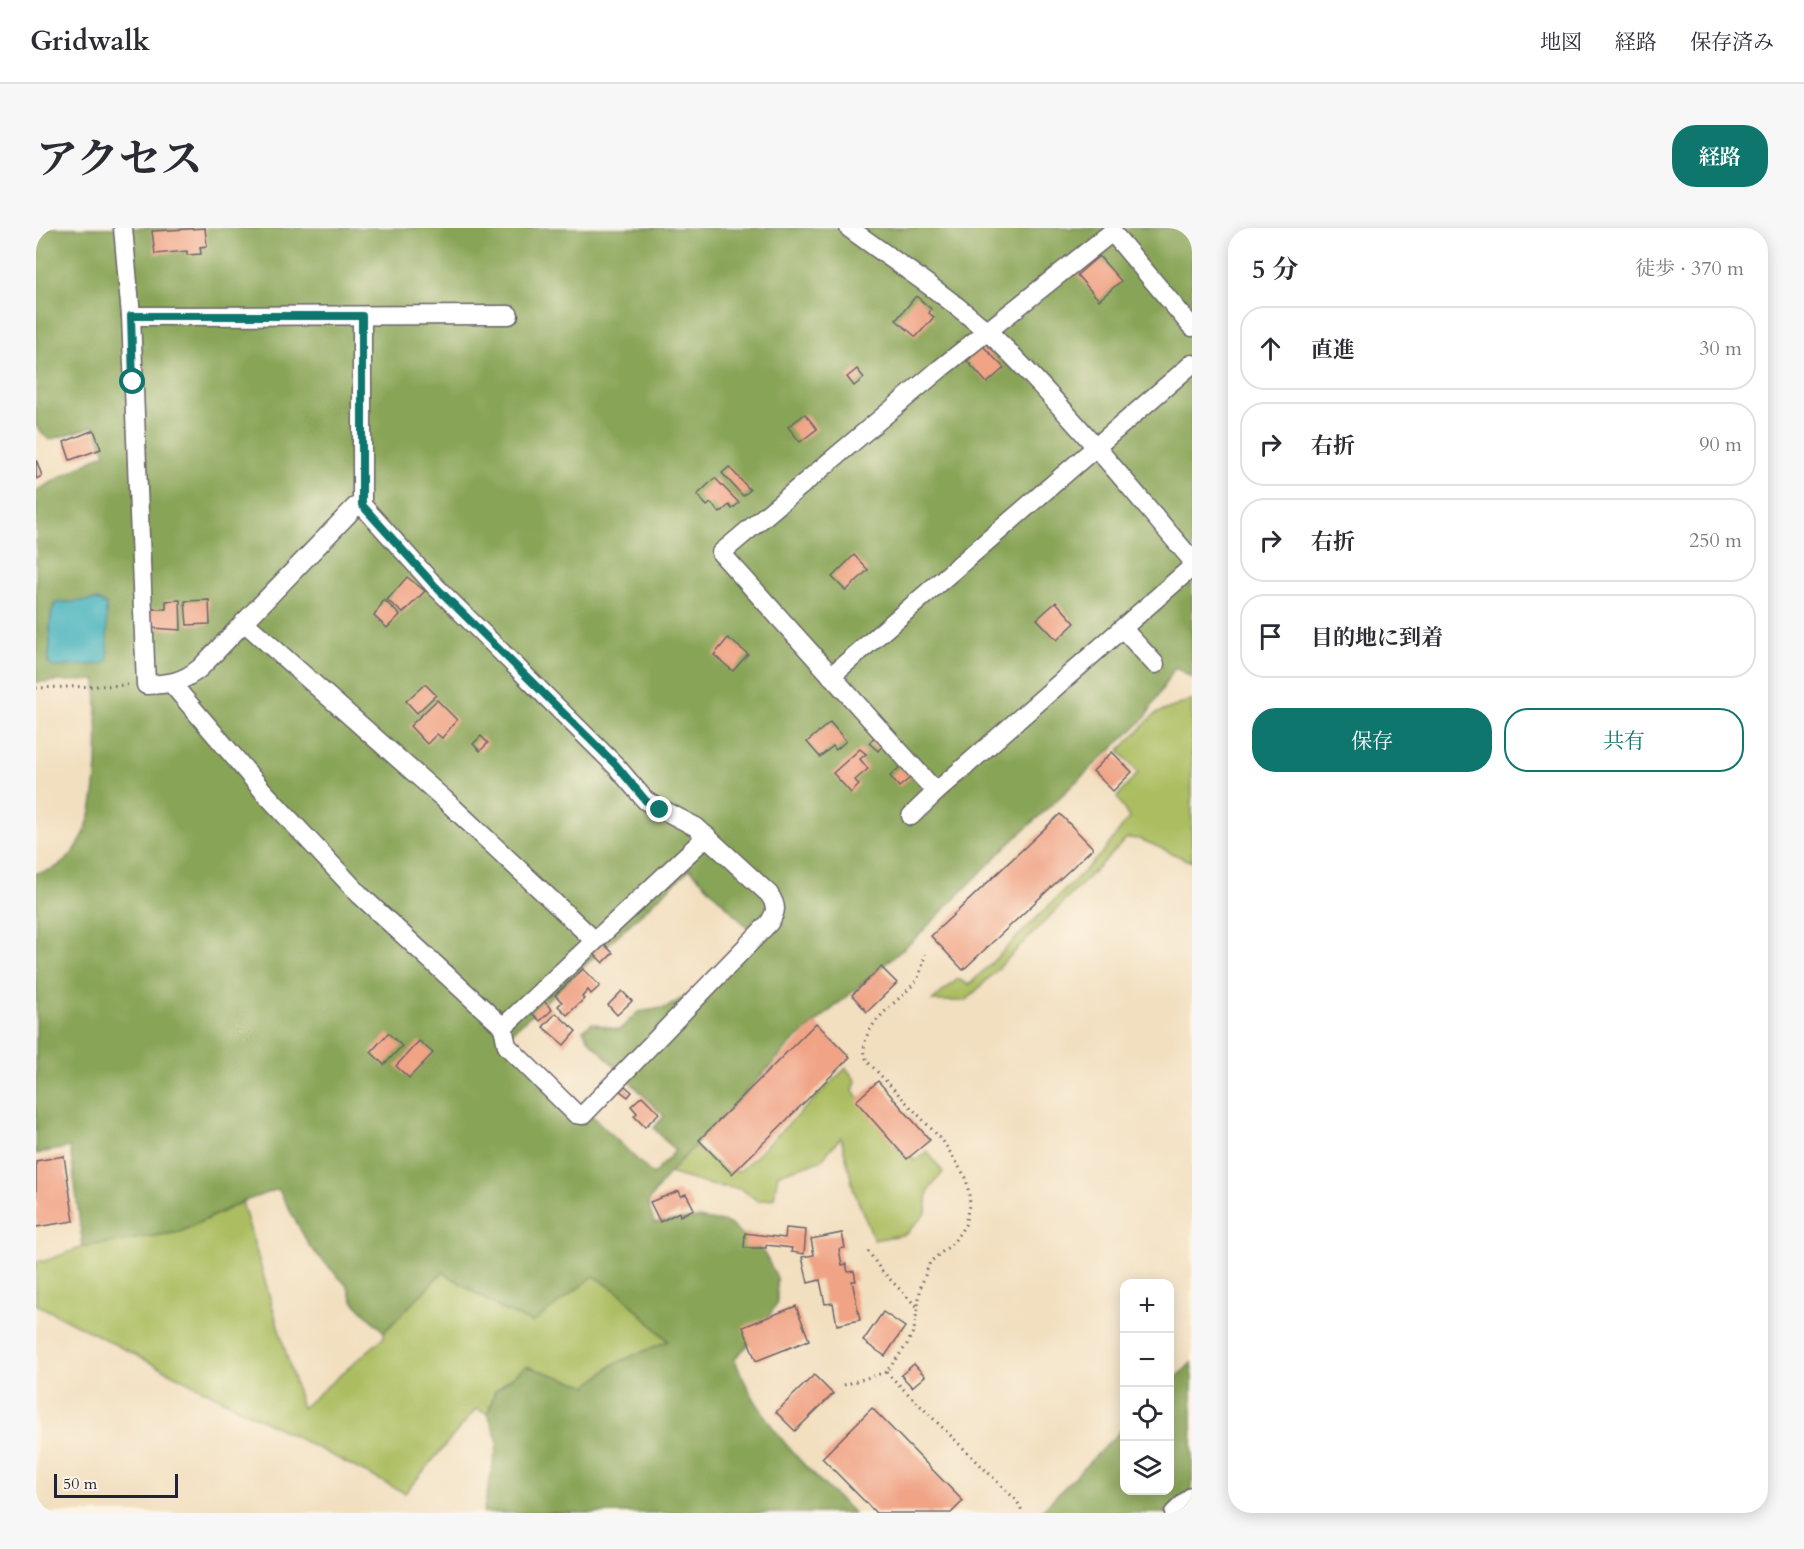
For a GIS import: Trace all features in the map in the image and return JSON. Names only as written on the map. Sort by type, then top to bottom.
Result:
[{"type":"lane","points":[[123,228],[131,316],[146,684],[172,684],[186,680],[355,507],[362,505]]},
{"type":"lane","points":[[849,228],[1007,350],[1095,446],[1192,560]]},
{"type":"lane","points":[[936,792],[721,553],[986,332],[1112,232],[1192,327]]},
{"type":"lane","points":[[131,316],[509,315]]},
{"type":"lane","points":[[172,684],[264,792],[360,895],[503,1027],[507,1046],[576,1114],[583,1115],[776,913],[776,905],[769,894],[707,836],[696,827],[646,801],[616,765],[434,585],[362,505],[362,316]]},
{"type":"lane","points":[[831,676],[1192,364]]},
{"type":"lane","points":[[911,816],[1192,567]]},
{"type":"lane","points":[[244,622],[444,799],[594,940]]},
{"type":"lane","points":[[1123,629],[1155,664]]},
{"type":"lane","points":[[503,1027],[707,836]]},
{"type":"lane","points":[[1174,1513],[1192,1496]]},
{"type":"path","points":[[36,688],[146,684]]},
{"type":"path","points":[[844,1386],[886,1372],[906,1346],[914,1330],[921,1286],[930,1262],[953,1243],[965,1225],[970,1200],[966,1178],[943,1141],[867,1061],[862,1049],[865,1034],[917,979],[925,954]]},
{"type":"path","points":[[868,1251],[881,1270],[917,1307]]},
{"type":"path","points":[[886,1372],[1017,1501],[1023,1513]]},
{"type":"green space","points":[[36,228],[1192,228],[1192,678],[1175,667],[1145,718],[1008,845],[916,938],[793,1042],[669,1173],[648,1202],[654,1223],[698,1218],[728,1223],[764,1253],[777,1278],[777,1304],[750,1343],[734,1359],[745,1383],[770,1424],[800,1460],[854,1513],[483,1513],[498,1442],[488,1414],[495,1391],[526,1366],[588,1386],[614,1364],[668,1341],[621,1294],[594,1276],[533,1323],[501,1309],[443,1272],[384,1332],[353,1301],[348,1287],[310,1247],[278,1189],[242,1202],[180,1232],[83,1247],[70,1147],[36,1154],[36,873],[60,865],[77,847],[88,823],[97,763],[96,680],[36,682],[36,491],[105,453],[95,426],[49,440],[36,426]],"holes":[[[97,600],[106,605],[106,617],[48,661],[51,615],[56,603]],[[690,869],[751,931],[694,991],[668,1007],[638,1012],[619,1030],[592,1023],[583,1030],[590,1041],[664,1116],[654,1128],[675,1151],[653,1175],[509,1035]]]},
{"type":"green space","points":[[1192,700],[1192,862],[1140,839],[1127,838],[966,1001],[932,1001],[958,979],[969,985],[1104,851],[1129,818],[1117,797],[1138,773],[1119,751],[1155,714]]},
{"type":"green space","points":[[846,1068],[856,1081],[853,1091],[915,1161],[927,1151],[943,1172],[928,1191],[926,1213],[906,1234],[874,1240],[854,1191],[841,1137],[820,1161],[778,1174],[774,1198],[758,1201],[741,1189],[710,1185],[669,1173],[694,1146],[727,1172],[740,1171]]},
{"type":"green space","points":[[242,1202],[302,1408],[384,1337],[384,1332],[443,1272],[501,1309],[533,1322],[594,1276],[621,1294],[668,1341],[614,1364],[588,1386],[526,1366],[495,1391],[488,1414],[476,1409],[405,1493],[36,1304],[36,1261],[45,1261],[83,1247],[180,1232]]},
{"type":"green space","points":[[1192,1362],[1192,1513],[1039,1513],[1120,1431],[1120,1495],[1174,1495],[1174,1380]]},
{"type":"water","points":[[97,600],[106,605],[108,660],[102,664],[52,667],[48,661],[50,623],[56,603]]},
{"type":"building","points":[[205,228],[207,246],[200,247],[201,254],[187,255],[187,251],[155,254],[152,231]]},
{"type":"building","points":[[1099,256],[1121,281],[1099,300],[1077,275]]},
{"type":"building","points":[[916,296],[931,309],[929,313],[934,317],[916,337],[896,320]]},
{"type":"building","points":[[983,346],[1004,368],[987,383],[967,361]]},
{"type":"building","points":[[857,369],[864,378],[854,386],[847,377]]},
{"type":"building","points":[[805,414],[817,429],[800,442],[788,427]]},
{"type":"building","points":[[94,430],[101,449],[70,460],[64,442]]},
{"type":"building","points":[[36,459],[42,476],[36,479]]},
{"type":"building","points":[[729,467],[750,490],[743,496],[722,473]]},
{"type":"building","points":[[715,478],[739,503],[732,509],[729,505],[720,513],[711,503],[707,506],[697,495]]},
{"type":"building","points":[[854,555],[868,570],[846,591],[832,577]]},
{"type":"building","points":[[407,577],[425,591],[403,613],[387,600]]},
{"type":"building","points":[[180,600],[181,630],[152,628],[151,609],[166,609],[166,601]]},
{"type":"building","points":[[209,600],[210,624],[187,625],[185,601]]},
{"type":"building","points":[[384,600],[400,615],[387,628],[374,616]]},
{"type":"building","points":[[1056,602],[1075,623],[1057,640],[1037,619]]},
{"type":"building","points":[[728,638],[748,654],[733,671],[714,655]]},
{"type":"building","points":[[425,684],[436,695],[417,713],[406,701]]},
{"type":"building","points":[[437,700],[457,720],[442,738],[437,734],[427,744],[410,726]]},
{"type":"building","points":[[830,722],[846,741],[836,750],[833,746],[820,757],[807,742]]},
{"type":"building","points":[[481,736],[488,743],[480,751],[473,744]]},
{"type":"building","points":[[875,736],[884,744],[878,751],[869,743]]},
{"type":"building","points":[[860,749],[866,754],[860,759],[868,769],[855,780],[859,785],[851,793],[833,773]]},
{"type":"building","points":[[1112,752],[1132,772],[1113,791],[1093,771]]},
{"type":"building","points":[[900,767],[910,778],[899,787],[890,776]]},
{"type":"building","points":[[1060,814],[1093,848],[963,970],[931,936]]},
{"type":"building","points":[[603,943],[613,953],[603,963],[593,953]]},
{"type":"building","points":[[881,967],[897,983],[867,1012],[852,995]]},
{"type":"building","points":[[583,969],[600,986],[591,994],[588,990],[582,997],[584,999],[567,1015],[558,1006],[562,1002],[555,995]]},
{"type":"building","points":[[622,991],[632,1001],[617,1015],[608,1005]]},
{"type":"building","points":[[543,1000],[552,1010],[540,1021],[531,1012]]},
{"type":"building","points":[[556,1013],[576,1031],[564,1045],[543,1027]]},
{"type":"building","points":[[816,1023],[850,1057],[732,1174],[699,1140]]},
{"type":"building","points":[[388,1033],[402,1046],[384,1065],[371,1052]]},
{"type":"building","points":[[419,1041],[433,1053],[409,1078],[396,1066]]},
{"type":"building","points":[[878,1081],[930,1140],[907,1159],[856,1101]]},
{"type":"building","points":[[625,1086],[632,1092],[628,1097],[620,1091]]},
{"type":"building","points":[[642,1096],[659,1113],[645,1127],[634,1116],[637,1113],[631,1106]]},
{"type":"building","points":[[64,1156],[74,1221],[36,1227],[36,1161]]},
{"type":"building","points":[[679,1191],[681,1196],[686,1194],[694,1209],[680,1216],[679,1212],[660,1222],[650,1202]]},
{"type":"building","points":[[786,1228],[806,1230],[804,1254],[791,1252],[792,1248],[766,1245],[766,1248],[744,1248],[745,1233],[785,1238]]},
{"type":"building","points":[[842,1233],[845,1248],[839,1249],[842,1265],[846,1264],[848,1272],[854,1271],[856,1281],[852,1281],[860,1320],[837,1325],[833,1303],[825,1304],[820,1280],[808,1283],[802,1257],[814,1255],[811,1239]]},
{"type":"building","points":[[796,1306],[809,1340],[756,1361],[743,1327]]},
{"type":"building","points":[[883,1312],[905,1327],[885,1356],[863,1341]]},
{"type":"building","points":[[914,1364],[925,1376],[912,1387],[901,1375]]},
{"type":"building","points":[[814,1375],[833,1394],[795,1431],[776,1412]]},
{"type":"building","points":[[872,1408],[963,1501],[951,1513],[876,1513],[822,1458]]},
{"type":"route","points":[[133,382],[131,316],[362,316],[362,505],[434,585],[616,765],[646,801],[660,810]]}]
